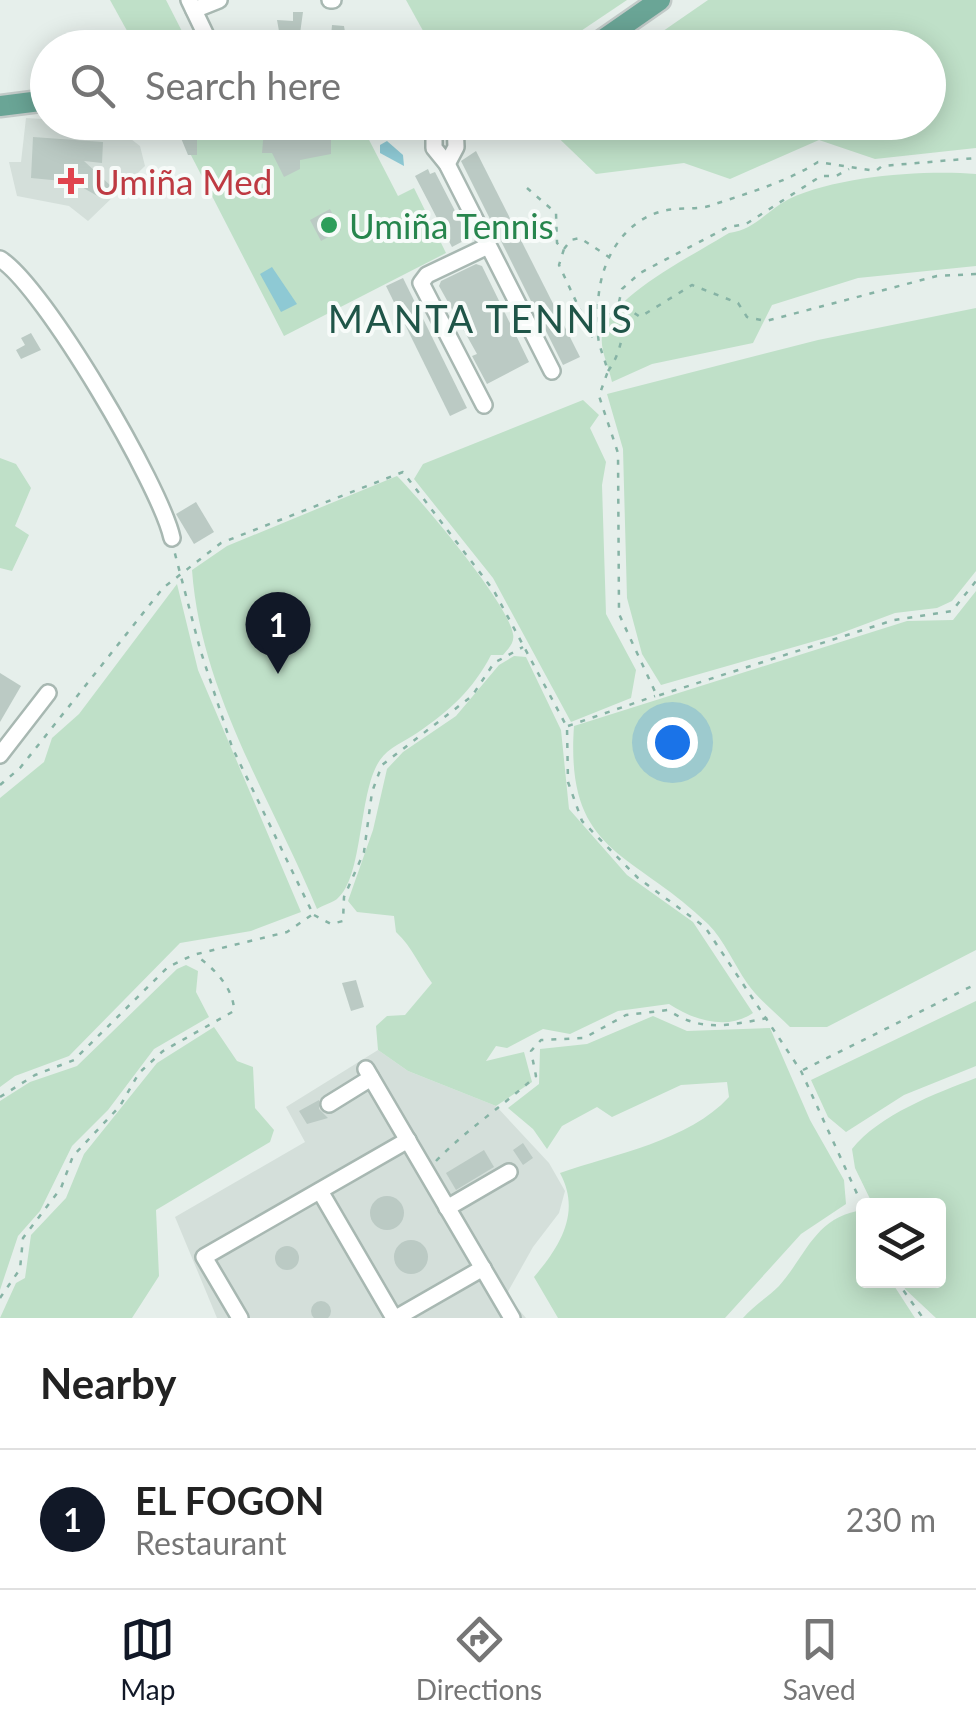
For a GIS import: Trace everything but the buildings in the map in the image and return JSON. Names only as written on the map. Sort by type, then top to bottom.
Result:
[{"type":"main road","points":[[617,30],[660,0]]},
{"type":"main road","points":[[0,106],[30,102]]},
{"type":"street","points":[[203,30],[191,5],[218,0]]},
{"type":"street","points":[[434,140],[434,148],[448,164],[552,371]]},
{"type":"street","points":[[448,164],[455,140]]},
{"type":"street","points":[[484,405],[421,283],[427,275],[488,246]]},
{"type":"street","points":[[0,259],[32,288],[54,318],[156,490],[172,538]]},
{"type":"street","points":[[0,755],[48,693]]},
{"type":"street","points":[[329,1104],[368,1074],[512,1318]]},
{"type":"street","points":[[240,1318],[204,1257],[408,1140]]},
{"type":"street","points":[[448,1208],[509,1172]]},
{"type":"street","points":[[320,1191],[395,1318],[483,1268]]},
{"type":"path","points":[[596,343],[600,322],[595,293],[625,229],[644,218],[704,208],[798,175],[818,162],[876,171],[882,166],[976,158]]},
{"type":"path","points":[[600,322],[619,302],[622,289],[640,273],[728,228],[746,224],[820,176],[836,176],[850,168]]},
{"type":"path","points":[[527,188],[556,213],[557,243],[564,249]]},
{"type":"path","points":[[608,371],[559,266],[564,249],[571,240],[580,238],[611,258]]},
{"type":"path","points":[[619,302],[640,317],[692,285],[738,303],[747,317],[766,321],[937,276],[976,274]]},
{"type":"path","points":[[632,312],[622,325],[621,352],[608,371],[600,396],[618,453],[618,614],[657,696]]},
{"type":"path","points":[[0,784],[20,768],[163,588],[181,573],[220,544],[403,472],[468,553],[567,727],[568,782],[582,821],[638,878],[705,927],[801,1071],[859,1198]]},
{"type":"path","points":[[176,558],[232,747],[313,914],[331,924],[343,922],[344,897],[364,852],[372,792],[382,765],[472,696],[494,664],[524,646]]},
{"type":"path","points":[[567,727],[894,620],[952,610],[976,581]]},
{"type":"path","points":[[0,1097],[35,1075],[74,1060],[168,967],[194,954],[287,932],[313,914]]},
{"type":"path","points":[[0,1298],[20,1269],[23,1238],[61,1188],[73,1156],[120,1106],[139,1073],[163,1051],[234,1011],[234,999],[224,984],[194,954]]},
{"type":"path","points":[[801,1071],[976,984]]},
{"type":"path","points":[[426,1172],[462,1133],[495,1114],[536,1076],[531,1051],[541,1040],[584,1038],[626,1015],[668,1010],[691,1026],[717,1027],[769,1018]]},
{"type":"path","points":[[901,1288],[922,1318]]},
{"type":"shaded area","name":"Umiña Med","points":[[26,118],[30,118],[30,140],[132,140],[140,146],[145,166],[88,221],[69,206],[17,196],[9,162],[21,162]]},
{"type":"shaded area","points":[[378,1050],[408,1071],[496,1106],[549,1163],[565,1191],[559,1213],[533,1247],[506,1295],[526,1318],[217,1318],[175,1217],[305,1142],[286,1107]]},
{"type":"green space","points":[[110,0],[166,0],[181,30],[127,30]]},
{"type":"green space","points":[[406,0],[627,0],[582,30],[423,30]]},
{"type":"green space","points":[[708,0],[976,0],[976,148],[875,159],[819,140],[946,140],[946,30],[665,30]]},
{"type":"green space","name":"Umiña Tennis","points":[[183,140],[369,140],[398,196],[414,188],[446,253],[284,336]]},
{"type":"green space","points":[[561,140],[819,140],[730,179],[684,163],[596,174]]},
{"type":"green space","points":[[906,174],[976,174],[976,266],[858,278],[772,305],[753,343],[652,364],[612,382],[602,336],[619,306],[655,278],[729,233],[754,224],[781,203],[809,191],[856,180]]},
{"type":"green space","points":[[976,308],[976,571],[952,601],[937,608],[895,613],[836,635],[661,685],[642,654],[627,598],[623,449],[607,394],[818,340]]},
{"type":"green space","points":[[583,400],[599,415],[590,428],[606,462],[602,485],[606,614],[636,670],[631,698],[571,722],[493,578],[414,479],[423,464]]},
{"type":"green space","points":[[0,458],[16,464],[31,488],[15,526],[29,535],[12,571],[0,568]]},
{"type":"green space","points":[[397,476],[481,577],[508,619],[513,640],[503,655],[491,655],[450,708],[380,760],[368,792],[357,854],[346,888],[337,899],[317,909],[223,702],[198,615],[192,570],[227,546]]},
{"type":"green space","points":[[177,584],[198,670],[301,912],[251,931],[180,943],[69,1056],[15,1076],[0,1087],[0,798],[44,762],[52,738],[79,714]]},
{"type":"green space","points":[[976,591],[976,950],[827,1027],[790,1027],[751,989],[708,924],[609,846],[592,826],[580,801],[574,769],[574,726],[907,621],[953,620]]},
{"type":"green space","points":[[514,656],[526,657],[561,730],[569,809],[627,875],[693,922],[753,1013],[732,1021],[710,1021],[669,1004],[618,1011],[570,1034],[543,1029],[507,1048],[496,1046],[486,1061],[524,1052],[532,1082],[496,1106],[408,1071],[378,1050],[376,1026],[387,1016],[405,1015],[432,983],[396,932],[394,916],[357,912],[348,901],[373,830],[387,769],[403,752],[456,716],[499,665]]},
{"type":"green space","points":[[186,965],[198,971],[196,992],[209,1017],[154,1049],[108,1110],[72,1146],[40,1211],[18,1236],[0,1290],[0,1101],[30,1082],[77,1066],[177,969]]},
{"type":"green space","points":[[976,1001],[976,1066],[904,1095],[846,1132],[828,1117],[811,1080]]},
{"type":"green space","points":[[653,1016],[687,1031],[770,1028],[810,1120],[844,1180],[846,1204],[801,1234],[725,1318],[558,1318],[534,1277],[565,1228],[569,1201],[560,1173],[650,1144],[693,1125],[729,1097],[727,1082],[681,1085],[612,1117],[597,1107],[562,1126],[547,1149],[533,1129],[508,1108],[539,1084],[540,1049],[587,1044]]},
{"type":"green space","points":[[214,1027],[237,1061],[253,1067],[255,1108],[274,1130],[270,1142],[156,1210],[159,1276],[132,1318],[0,1318],[16,1283],[25,1278],[31,1235],[66,1198],[84,1154],[157,1063]]},
{"type":"green space","points":[[976,1078],[976,1318],[936,1318],[905,1288],[946,1288],[946,1198],[870,1198],[855,1168],[852,1149],[863,1137],[926,1098]]},
{"type":"green space","points":[[856,1211],[856,1288],[896,1288],[915,1318],[743,1318],[779,1286],[820,1231]]},
{"type":"water","points":[[387,141],[403,155],[404,166],[380,153],[380,145]]},
{"type":"water","points":[[272,267],[297,304],[281,312],[260,274]]},
{"type":"place","name":"Umiña Med","points":[[71,181]]},
{"type":"place","name":"Umiña Tennis","points":[[329,225]]},
{"type":"place","name":"EL FOGON","points":[[278,674]]},
{"type":"district","name":"MANTA TENNIS","points":[[481,318]]}]
